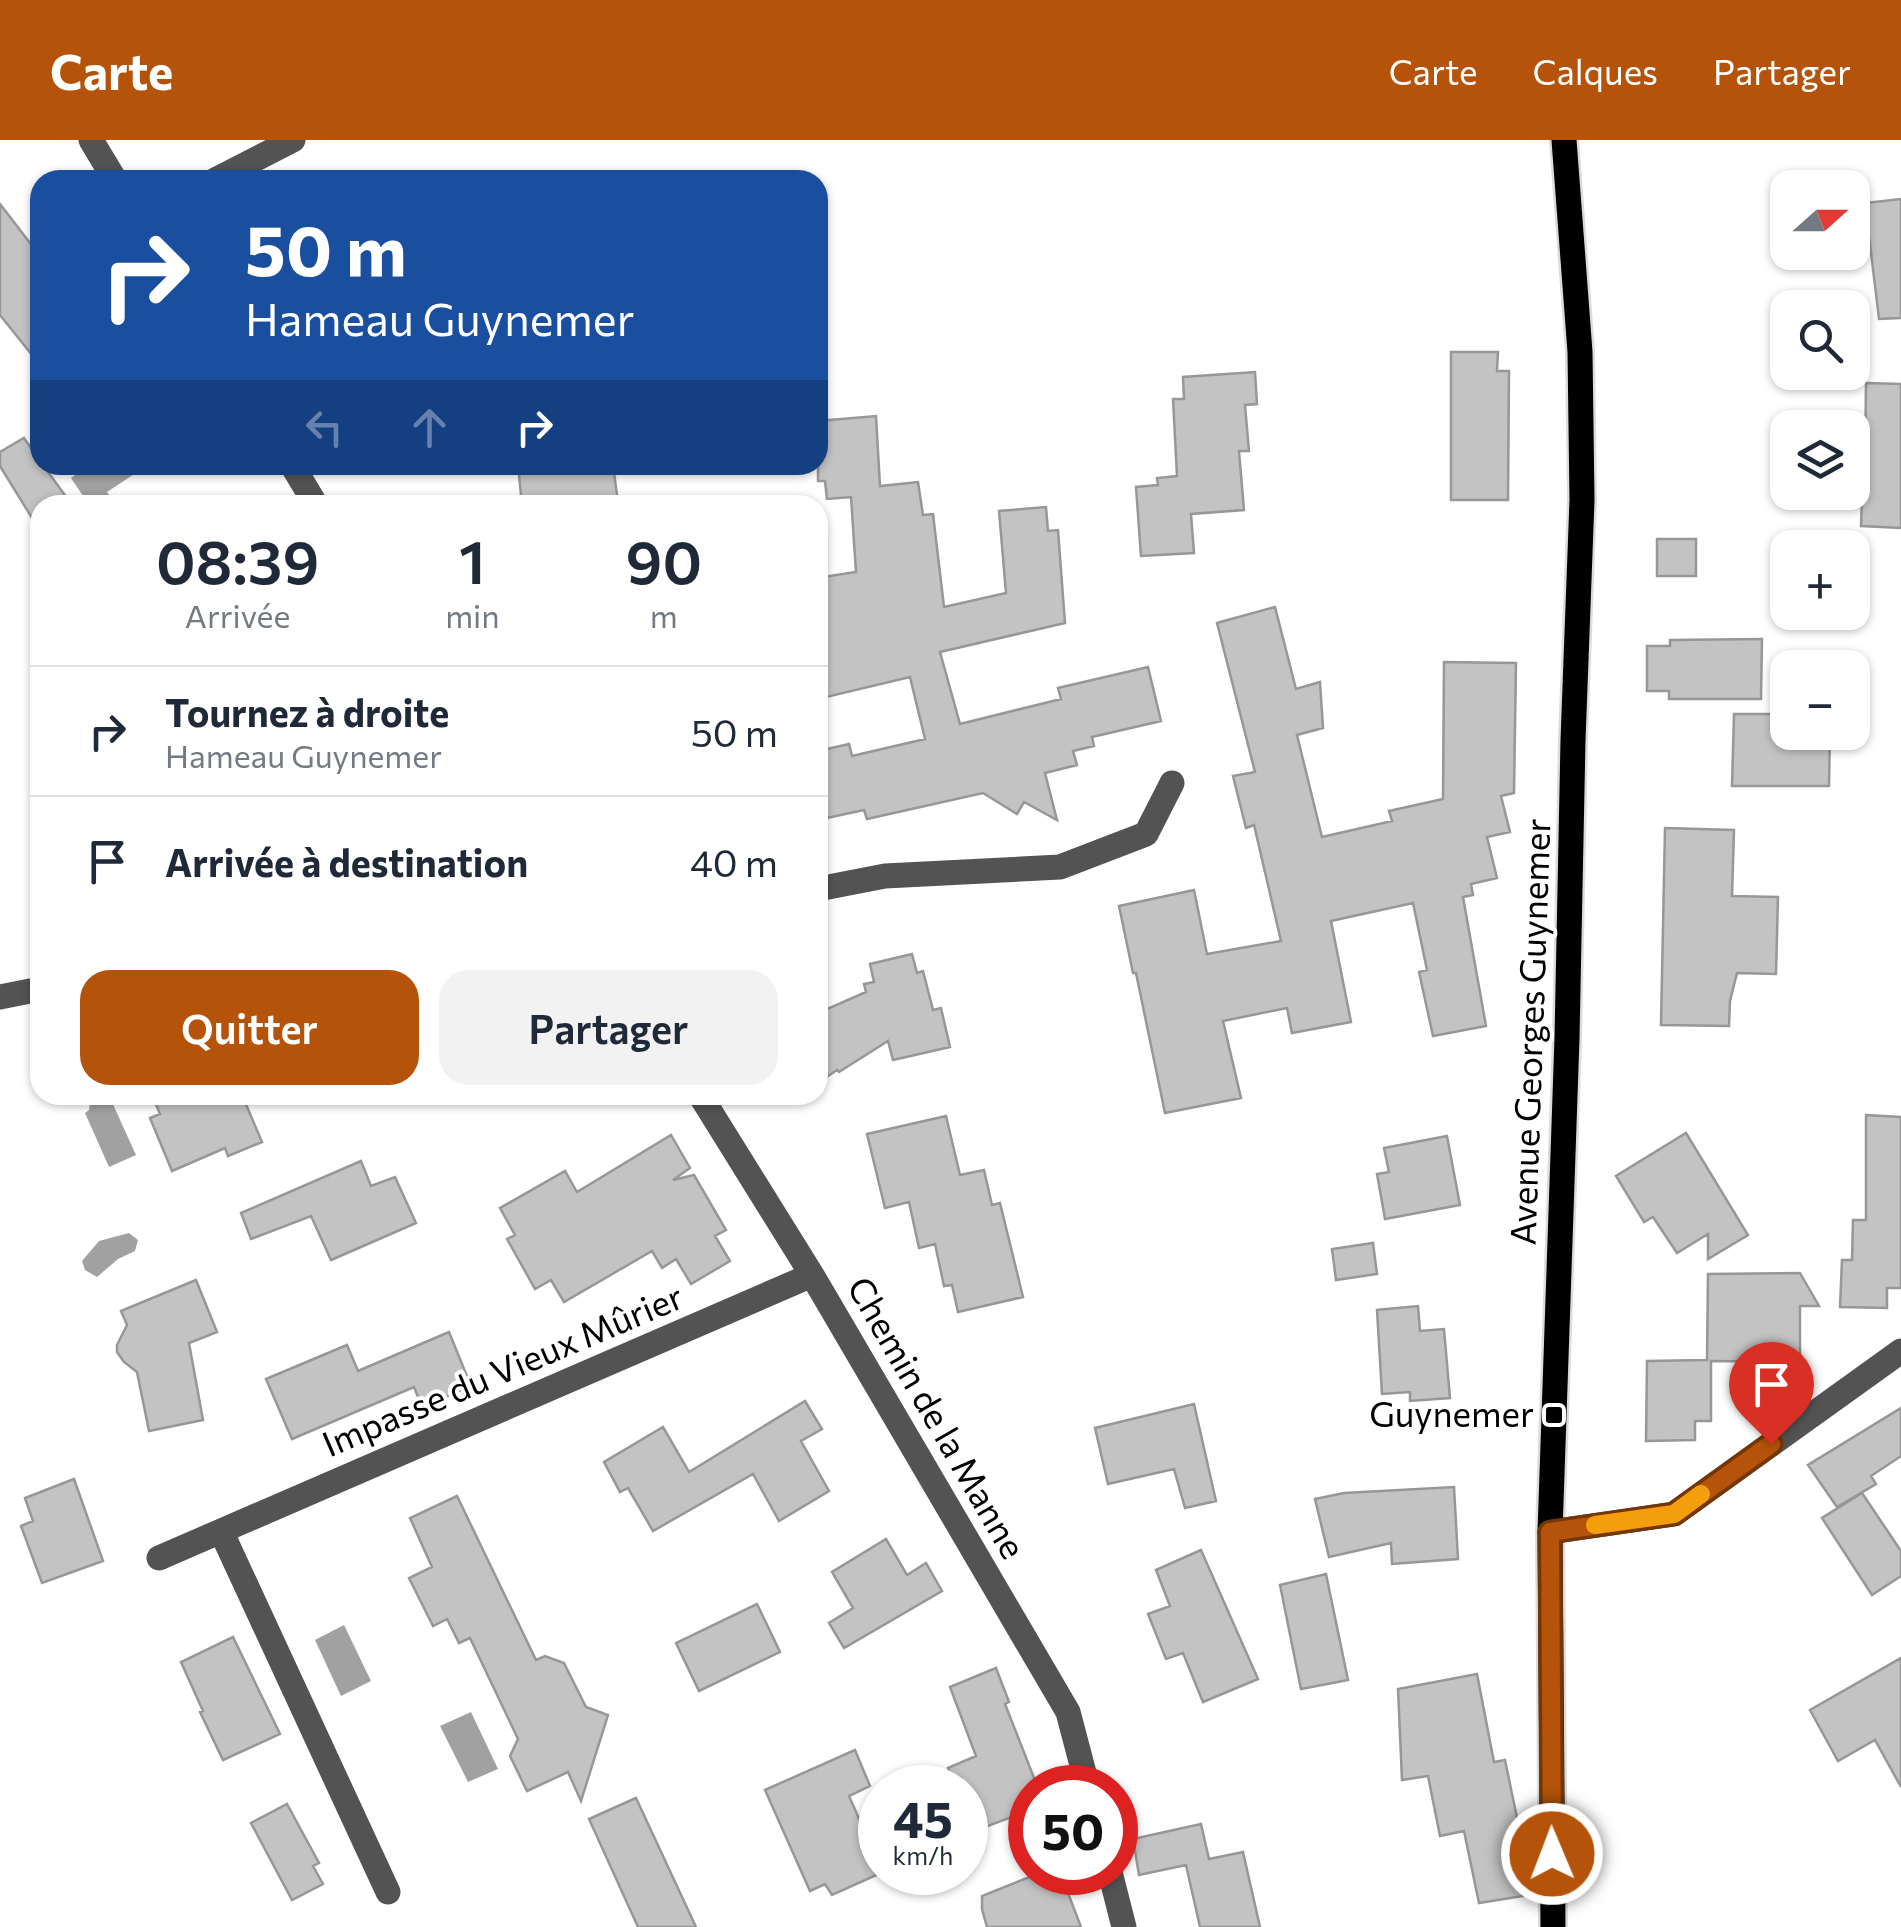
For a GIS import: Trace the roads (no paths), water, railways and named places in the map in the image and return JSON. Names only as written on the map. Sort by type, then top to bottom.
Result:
[{"type":"main road","name":"Avenue Georges Guynemer","points":[[1552,1927],[1550,1532],[1582,500],[1580,352],[1564,140]]},
{"type":"street","points":[[91,140],[110,170]]},
{"type":"street","points":[[234,170],[293,140]]},
{"type":"street","points":[[828,886],[885,876],[1060,867],[1146,834],[1172,784]]},
{"type":"street","points":[[0,997],[30,991]]},
{"type":"street","name":"Chemin de la Manne","points":[[706,1105],[812,1275],[1068,1712],[1082,1765]]},
{"type":"street","name":"Impasse du Vieux Mûrier","points":[[159,1558],[812,1275]]},
{"type":"street","points":[[1550,1532],[1674,1514],[1901,1351]]},
{"type":"street","points":[[222,1531],[388,1892]]},
{"type":"street","points":[[1116,1895],[1124,1927]]},
{"type":"place","name":"Guynemer","points":[[1554,1415]]}]
